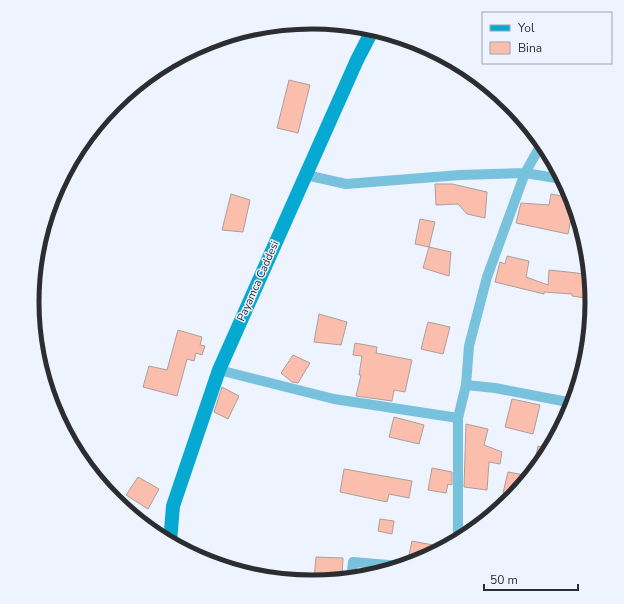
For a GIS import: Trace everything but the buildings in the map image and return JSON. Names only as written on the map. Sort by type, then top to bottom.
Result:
[{"type":"street","name":"Payamca Caddesi","points":[[171,535],[173,506],[219,370],[370,35]]},
{"type":"street","points":[[458,532],[458,418],[466,385],[469,346],[487,277],[525,173],[538,149]]},
{"type":"street","points":[[306,175],[346,184],[460,175],[525,173],[555,178]]},
{"type":"street","points":[[219,370],[334,399],[458,418]]},
{"type":"street","points":[[466,385],[496,388],[566,401]]},
{"type":"street","points":[[352,572],[353,562],[387,565]]}]
